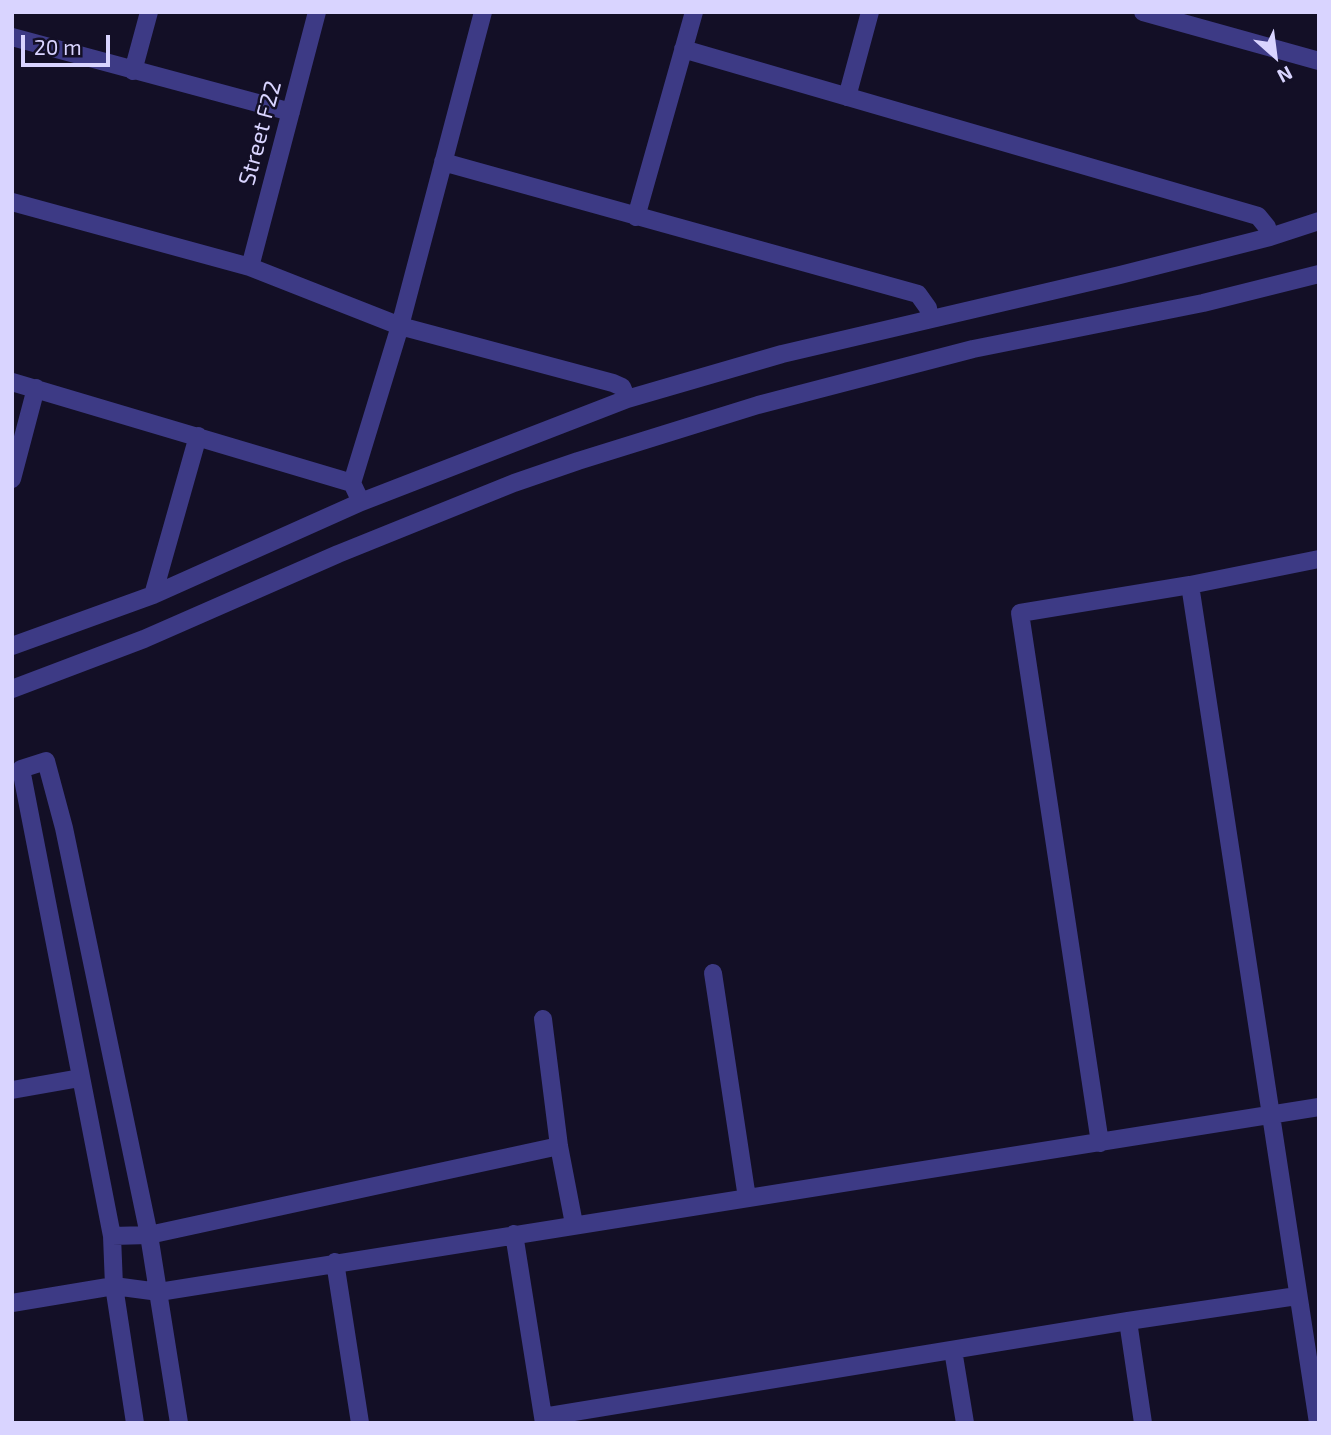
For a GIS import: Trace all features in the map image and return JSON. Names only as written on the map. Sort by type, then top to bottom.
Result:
[{"type":"street","points":[[133,71],[149,12]]},
{"type":"street","name":"Street F22","points":[[250,267],[317,12]]},
{"type":"street","points":[[361,502],[352,483],[400,326],[484,12]]},
{"type":"street","points":[[636,216],[694,12]]},
{"type":"street","points":[[847,97],[870,12]]},
{"type":"street","points":[[1143,12],[1319,61]]},
{"type":"street","points":[[12,37],[291,112]]},
{"type":"street","points":[[683,49],[1258,216],[1267,227],[1270,237]]},
{"type":"street","points":[[443,162],[918,294],[928,308],[930,319]]},
{"type":"street","points":[[12,202],[250,267],[400,326],[613,383],[622,387],[626,398]]},
{"type":"street","points":[[12,646],[153,595],[361,502],[626,398],[782,354],[1270,237],[1319,220]]},
{"type":"street","points":[[12,689],[144,639],[338,554],[501,488],[578,461],[758,405],[973,349],[1203,303],[1319,274]]},
{"type":"street","points":[[12,382],[352,483]]},
{"type":"street","points":[[12,478],[36,388]]},
{"type":"street","points":[[153,595],[198,436]]},
{"type":"street","points":[[1100,1143],[1020,613],[1190,585],[1319,559]]},
{"type":"street","points":[[1190,585],[1318,1423]]},
{"type":"street","points":[[135,1423],[114,1286],[112,1236],[21,769],[46,761],[67,842],[149,1235],[179,1423]]},
{"type":"street","points":[[713,973],[747,1198]]},
{"type":"street","points":[[542,1019],[559,1146],[574,1224]]},
{"type":"street","points":[[12,1090],[80,1078]]},
{"type":"street","points":[[12,1303],[114,1286],[159,1292],[1319,1107]]},
{"type":"street","points":[[112,1236],[149,1235],[559,1146]]},
{"type":"street","points":[[514,1234],[544,1420],[1128,1321],[1297,1296]]},
{"type":"street","points":[[335,1262],[360,1423]]},
{"type":"street","points":[[1128,1321],[1143,1423]]},
{"type":"street","points":[[953,1350],[965,1423]]}]
